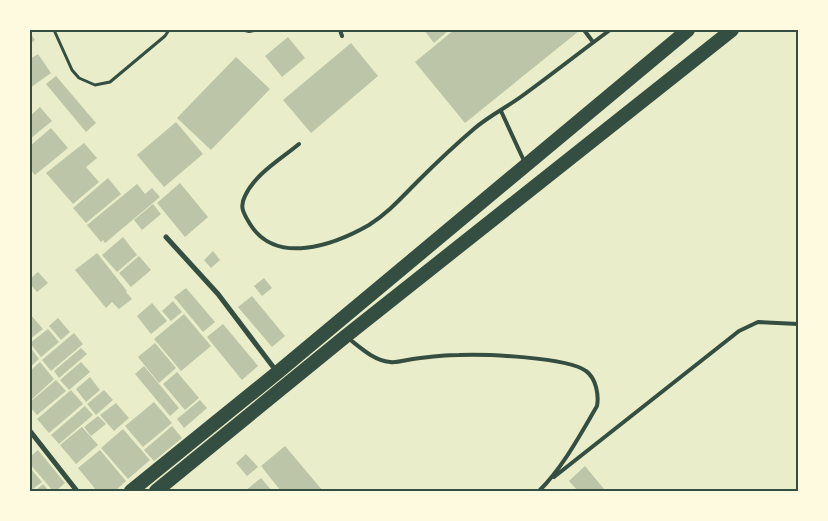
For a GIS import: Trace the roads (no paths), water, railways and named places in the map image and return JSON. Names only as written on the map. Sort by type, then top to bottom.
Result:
[{"type":"highway","points":[[131,491],[278,372],[688,30]]},
{"type":"highway","points":[[156,491],[346,336],[732,30]]},
{"type":"street","points":[[166,237],[218,294],[278,372]]},
{"type":"street","points":[[30,431],[77,491]]},
{"type":"lane","points":[[245,30],[254,30]]},
{"type":"lane","points":[[340,30],[342,36]]},
{"type":"lane","points":[[584,30],[594,42]]},
{"type":"lane","points":[[299,144],[251,185],[244,197],[242,206],[243,213],[260,236],[274,245],[288,249],[330,243],[368,225],[393,208],[418,181],[476,128],[610,30]]},
{"type":"lane","points":[[501,110],[526,165]]},
{"type":"lane","points":[[539,491],[550,480],[739,331],[758,322],[798,324]]},
{"type":"lane","points":[[346,336],[376,358],[392,362],[458,355],[532,358],[564,363],[585,370],[595,384],[598,400],[597,406],[550,480]]}]
